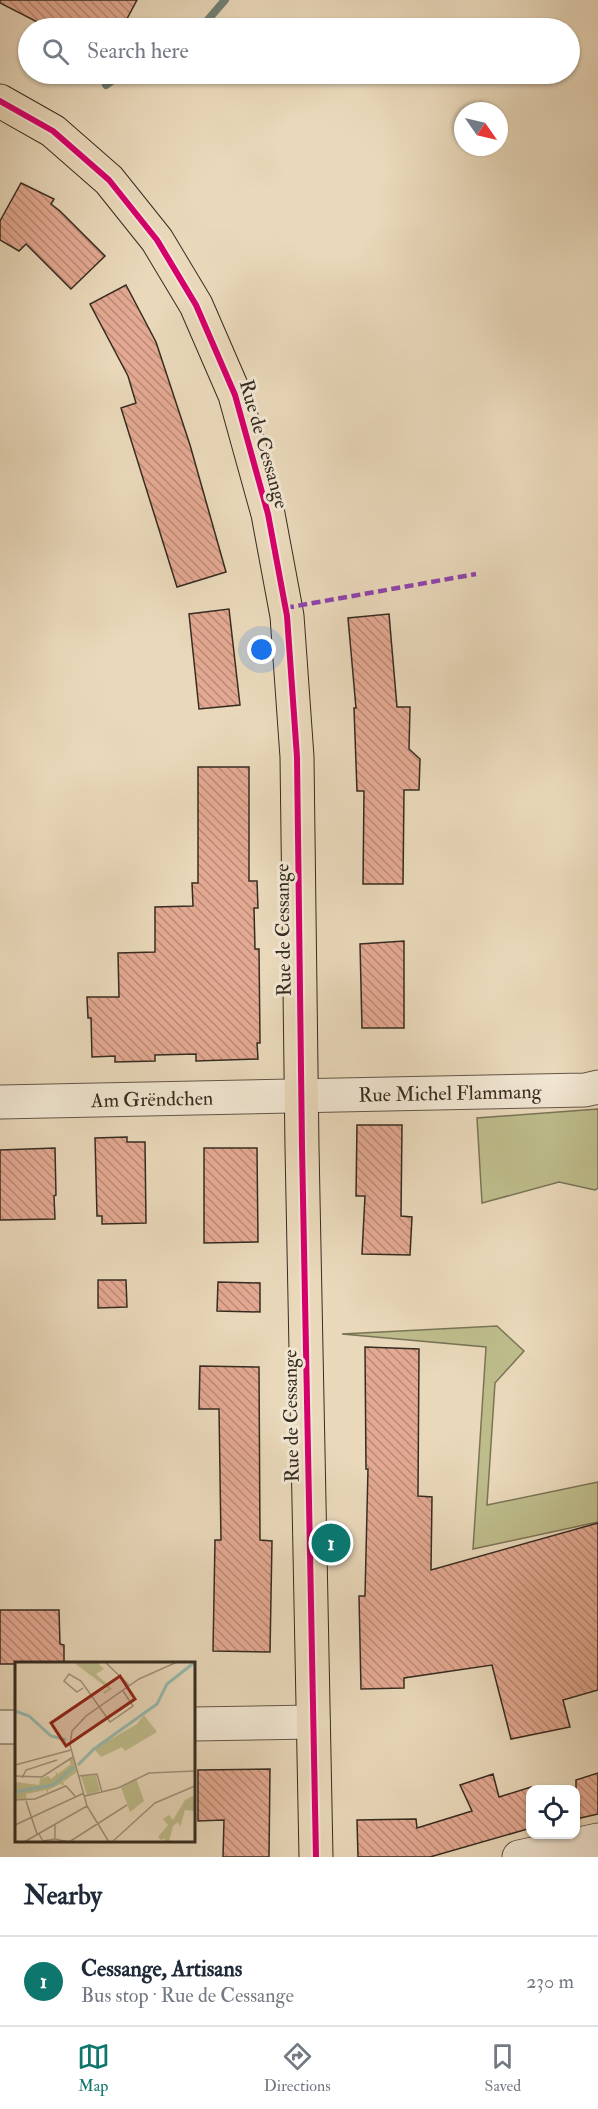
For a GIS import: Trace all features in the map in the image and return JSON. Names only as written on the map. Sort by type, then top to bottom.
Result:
[{"type":"main road","name":"Rue de Cessange","points":[[0,101],[53,131],[108,180],[150,231],[196,305],[235,395],[268,514],[287,616],[297,738],[316,1857]]},
{"type":"street","name":"Rue Michel Flammang","points":[[302,1096],[598,1088]]},
{"type":"street","name":"Am Grëndchen","points":[[0,1102],[302,1096]]},
{"type":"street","points":[[195,1724],[313,1722]]},
{"type":"street","points":[[519,1857],[598,1840]]},
{"type":"shaded area","points":[[598,1109],[598,1188],[595,1190],[559,1182],[482,1203],[477,1118]]},
{"type":"shaded area","points":[[497,1326],[524,1351],[495,1383],[487,1505],[598,1482],[598,1522],[473,1549],[486,1347],[342,1334]]},
{"type":"building","points":[[0,0],[137,0],[127,18],[29,18],[0,3]]},
{"type":"building","points":[[21,183],[54,199],[51,204],[105,256],[71,289],[26,244],[19,251],[0,240],[0,221]]},
{"type":"building","points":[[126,285],[156,342],[190,445],[226,572],[177,587],[121,408],[136,403],[128,376],[90,304]]},
{"type":"building","points":[[229,609],[240,705],[199,709],[189,614]]},
{"type":"building","points":[[389,614],[397,707],[410,707],[409,749],[420,759],[419,790],[404,790],[403,884],[363,884],[364,791],[357,791],[354,708],[356,708],[348,618]]},
{"type":"building","points":[[198,767],[249,767],[249,881],[257,881],[258,908],[254,908],[255,949],[259,949],[260,1043],[257,1043],[258,1059],[196,1061],[196,1054],[155,1055],[155,1061],[115,1062],[115,1056],[92,1057],[91,1018],[88,1018],[87,997],[119,997],[118,953],[155,952],[155,907],[193,906],[192,883],[198,883]]},
{"type":"building","points":[[404,941],[404,1028],[362,1028],[360,944]]},
{"type":"building","points":[[357,1125],[402,1125],[401,1216],[412,1217],[410,1255],[362,1254],[365,1196],[356,1196]]},
{"type":"building","points":[[127,1137],[127,1142],[145,1142],[146,1223],[102,1224],[102,1216],[97,1216],[95,1138]]},
{"type":"building","points":[[55,1148],[55,1219],[0,1220],[0,1150]]},
{"type":"building","points":[[204,1148],[257,1148],[258,1242],[204,1243]]},
{"type":"building","points":[[98,1280],[126,1280],[127,1307],[98,1308]]},
{"type":"building","points":[[218,1282],[260,1283],[260,1312],[217,1311]]},
{"type":"building","points":[[365,1347],[419,1349],[418,1496],[432,1497],[431,1570],[598,1523],[598,1690],[563,1700],[570,1727],[511,1739],[492,1665],[404,1678],[404,1688],[361,1689],[359,1596],[365,1596],[368,1469],[366,1469]]},
{"type":"building","points":[[200,1366],[259,1367],[260,1540],[272,1541],[270,1652],[213,1651],[215,1540],[221,1540],[219,1409],[199,1409]]},
{"type":"building","points":[[0,1610],[59,1610],[60,1644],[64,1645],[64,1662],[0,1664]]},
{"type":"building","points":[[270,1769],[269,1857],[223,1857],[224,1820],[198,1821],[198,1770]]},
{"type":"building","points":[[598,1773],[598,1814],[580,1818],[580,1785],[576,1785],[576,1780]]},
{"type":"building","points":[[493,1774],[499,1797],[526,1789],[526,1829],[430,1857],[358,1857],[357,1820],[416,1819],[417,1828],[472,1811],[460,1785]]},
{"type":"waterway","points":[[209,18],[225,0]]},
{"type":"marked path","points":[[285,608],[476,574]]},
{"type":"cycle path","points":[[0,101],[53,131],[109,180],[157,240],[196,305],[235,395],[268,514],[287,616],[297,757],[316,1857]]},
{"type":"place","name":"Cessange, Artisans","points":[[331,1543]]}]
